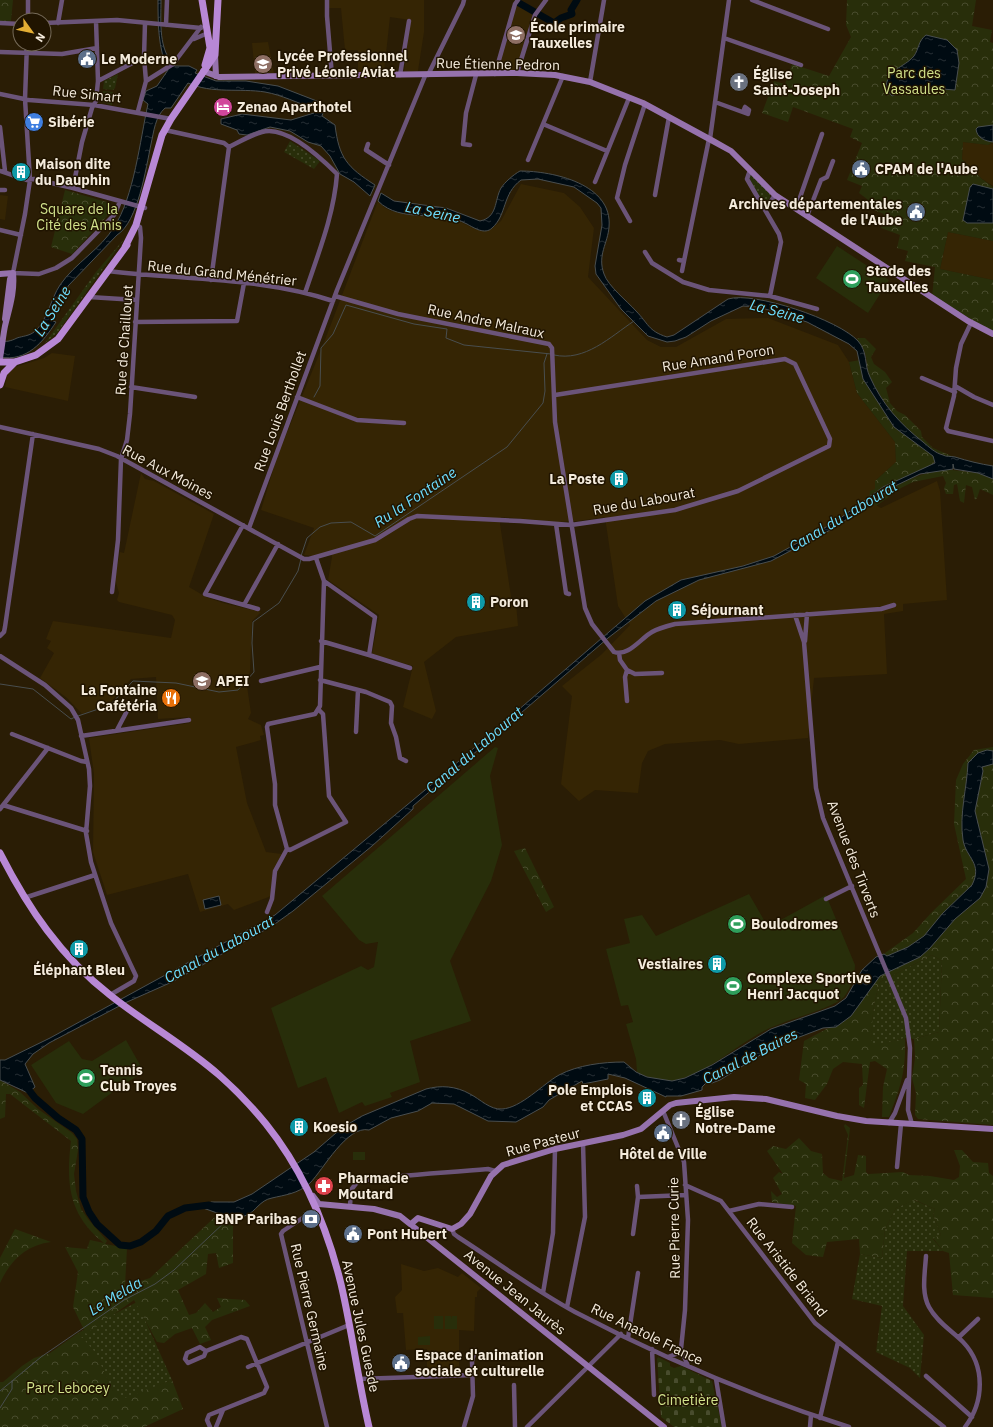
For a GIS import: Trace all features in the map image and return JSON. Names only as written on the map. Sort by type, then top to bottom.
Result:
[{"type":"main road","points":[[202,0],[210,48],[202,73]]},
{"type":"main road","points":[[216,76],[215,55],[218,30],[218,0]]},
{"type":"main road","points":[[208,33],[218,30]]},
{"type":"main road","points":[[0,385],[3,369],[16,362],[36,355],[53,344],[64,332],[125,247],[138,226],[142,207],[165,130],[192,87],[215,55]]},
{"type":"main road","name":"Rue Étienne Pedron","points":[[202,73],[216,76],[427,76],[517,73],[563,76],[590,82],[645,104],[730,151],[775,195],[970,323],[993,334]]},
{"type":"main road","points":[[0,274],[13,273],[14,283],[11,307],[5,328],[0,358]]},
{"type":"main road","points":[[0,362],[16,362]]},
{"type":"main road","name":"Avenue Jules Guesde","points":[[0,853],[24,898],[54,941],[112,997],[220,1076],[266,1124],[292,1160],[317,1206],[341,1284],[358,1379],[369,1427]]},
{"type":"main road","name":"Rue Pasteur","points":[[452,1229],[460,1224],[470,1214],[495,1171],[503,1165],[524,1157],[622,1135],[641,1129],[670,1105],[730,1097],[766,1098],[837,1116],[889,1122]]},
{"type":"main road","points":[[889,1122],[993,1129]]},
{"type":"main road","name":"Avenue Jean Jaurès","points":[[317,1206],[339,1205]]},
{"type":"main road","name":"Avenue Jean Jaurès","points":[[317,1206],[350,1206],[390,1212],[400,1216],[664,1427]]},
{"type":"main road","points":[[411,1224],[418,1218],[452,1229]]},
{"type":"street","points":[[28,0],[28,12]]},
{"type":"street","points":[[58,23],[62,0]]},
{"type":"street","points":[[162,24],[166,0]]},
{"type":"street","points":[[327,0],[332,76]]},
{"type":"street","name":"Rue Louis Berthollet","points":[[249,528],[286,422],[373,202],[427,76],[464,4],[464,0]]},
{"type":"street","points":[[495,74],[515,4],[518,0]]},
{"type":"street","points":[[517,73],[536,14],[546,0]]},
{"type":"street","points":[[590,82],[604,0]]},
{"type":"street","points":[[682,271],[681,260],[709,139],[729,0]]},
{"type":"street","points":[[752,0],[828,29]]},
{"type":"street","points":[[52,23],[117,20],[201,28]]},
{"type":"street","points":[[146,81],[174,64],[194,39],[205,20]]},
{"type":"street","points":[[400,76],[409,20]]},
{"type":"street","points":[[73,188],[79,153],[96,101],[98,81],[96,21]]},
{"type":"street","points":[[0,23],[12,24]]},
{"type":"street","points":[[138,111],[146,81],[144,57],[145,23]]},
{"type":"street","points":[[194,39],[208,33]]},
{"type":"street","points":[[724,38],[801,65]]},
{"type":"street","points":[[0,52],[62,54],[97,48]]},
{"type":"street","points":[[26,53],[25,99],[30,180],[13,273],[39,274],[56,268],[72,258],[115,214],[121,202]]},
{"type":"street","points":[[98,81],[144,57]]},
{"type":"street","points":[[470,145],[463,144],[466,112],[476,75]]},
{"type":"street","points":[[528,160],[563,76]]},
{"type":"street","name":"Rue Simart","points":[[0,94],[25,99],[94,105],[138,111],[171,119]]},
{"type":"street","points":[[595,182],[629,98]]},
{"type":"street","points":[[715,102],[743,112]]},
{"type":"street","points":[[630,221],[617,198],[625,165],[645,104]]},
{"type":"street","points":[[655,195],[669,117]]},
{"type":"street","points":[[543,124],[607,151]]},
{"type":"street","points":[[0,127],[2,171],[30,180],[34,179],[73,188],[142,207]]},
{"type":"street","points":[[165,130],[224,143],[228,147]]},
{"type":"street","points":[[228,147],[262,132],[281,133],[318,156],[337,174],[336,189],[325,234],[305,293]]},
{"type":"street","points":[[796,209],[822,134]]},
{"type":"street","points":[[368,144],[366,150],[389,165]]},
{"type":"street","points":[[211,280],[228,147]]},
{"type":"street","points":[[807,216],[821,180],[827,177],[833,161]]},
{"type":"street","points":[[750,170],[747,179],[781,242],[770,296]]},
{"type":"street","points":[[765,210],[775,195]]},
{"type":"street","name":"Rue de Chaillouet","points":[[112,592],[118,540],[121,459],[127,440],[132,387],[139,275],[138,226]]},
{"type":"street","points":[[0,230],[21,235]]},
{"type":"street","points":[[645,252],[652,263],[683,282],[708,290],[770,296],[818,309]]},
{"type":"street","name":"Rue du Grand Ménétrier","points":[[108,271],[139,275],[244,283],[334,299]]},
{"type":"street","points":[[135,322],[237,321],[244,283]]},
{"type":"street","points":[[89,297],[137,300]]},
{"type":"street","name":"Rue Andre Malraux","points":[[334,299],[398,314],[549,344],[554,352],[555,422],[571,525]]},
{"type":"street","points":[[970,323],[961,344],[956,368],[955,392],[946,428],[948,431],[993,441]]},
{"type":"street","name":"Rue Amand Poron","points":[[555,395],[785,359],[795,364],[830,438],[829,446]]},
{"type":"street","points":[[922,378],[955,392]]},
{"type":"street","points":[[955,386],[974,397],[993,405]]},
{"type":"street","points":[[132,387],[195,397]]},
{"type":"street","points":[[297,396],[357,420],[404,423]]},
{"type":"street","name":"Rue Aux Moines","points":[[0,427],[99,449],[121,459],[304,559],[316,558],[375,540],[409,519],[417,516],[556,524]]},
{"type":"street","points":[[0,636],[4,632],[33,434]]},
{"type":"street","name":"Rue du Labourat","points":[[556,524],[571,525],[676,510],[738,491],[829,446]]},
{"type":"street","points":[[556,524],[566,593],[569,594]]},
{"type":"street","points":[[242,525],[205,594],[258,609]]},
{"type":"street","points":[[571,525],[585,608],[592,624],[614,652],[619,653],[627,651],[650,633],[663,626],[881,609],[894,605]]},
{"type":"street","points":[[244,605],[278,544]]},
{"type":"street","points":[[267,912],[272,899],[275,871],[288,849],[275,805],[275,784],[266,727],[268,724],[315,714],[318,710],[324,581],[316,558]]},
{"type":"street","points":[[324,581],[376,617],[369,655]]},
{"type":"street","name":"Avenue des Tirverts","points":[[807,614],[804,642],[816,788],[823,818],[906,1018],[910,1048],[908,1110],[912,1124]]},
{"type":"street","name":"Avenue des Tirverts","points":[[796,615],[804,642]]},
{"type":"street","points":[[0,629],[5,623]]},
{"type":"street","points":[[321,640],[410,668]]},
{"type":"street","points":[[619,653],[620,660],[627,670],[635,674],[662,673]]},
{"type":"street","points":[[0,656],[41,682],[75,713],[78,720],[87,762],[90,786],[86,831],[88,846],[95,875],[114,929],[136,976],[135,980],[112,997]]},
{"type":"street","points":[[261,681],[320,668]]},
{"type":"street","points":[[627,670],[625,677],[627,701]]},
{"type":"street","points":[[320,680],[358,690],[390,702],[392,706],[391,723],[396,737],[398,753],[400,758],[406,761]]},
{"type":"street","points":[[356,732],[358,690]]},
{"type":"street","points":[[117,730],[127,711],[136,705]]},
{"type":"street","points":[[288,849],[290,850],[346,822],[329,796],[323,714],[318,710]]},
{"type":"street","points":[[81,736],[189,720]]},
{"type":"street","points":[[12,734],[87,762]]},
{"type":"street","points":[[48,748],[2,807],[86,831]]},
{"type":"street","points":[[24,898],[95,875]]},
{"type":"street","points":[[826,899],[852,886]]},
{"type":"street","name":"Avenue des Tirverts","points":[[889,1122],[895,1113],[908,1076]]},
{"type":"street","name":"Rue Pierre Curie","points":[[663,1110],[684,1162],[688,1220],[686,1284],[681,1349],[688,1366]]},
{"type":"street","points":[[897,1167],[901,1124]]},
{"type":"street","points":[[567,1307],[585,1217],[583,1143]]},
{"type":"street","points":[[543,1293],[553,1233],[556,1149]]},
{"type":"street","points":[[350,1206],[351,1190],[358,1181],[390,1176],[435,1174],[488,1169],[495,1171]]},
{"type":"street","name":"Rue Aristide Briand","points":[[685,1185],[718,1199],[729,1211],[810,1317],[838,1342],[944,1427]]},
{"type":"street","points":[[633,1234],[638,1197],[637,1186]]},
{"type":"street","points":[[638,1197],[686,1195]]},
{"type":"street","points":[[729,1211],[759,1204],[792,1207]]},
{"type":"street","name":"Rue Pierre Germaine","points":[[317,1206],[281,1234],[326,1427]]},
{"type":"street","name":"Rue Anatole France","points":[[452,1229],[454,1234],[543,1293],[628,1338],[716,1379],[811,1415],[849,1427]]},
{"type":"street","points":[[926,1256],[924,1287],[926,1301],[934,1314],[958,1337],[973,1357],[979,1373],[978,1402],[972,1417],[965,1427]]},
{"type":"street","points":[[628,1338],[638,1272]]},
{"type":"street","points":[[958,1337],[978,1319]]},
{"type":"street","points":[[248,1366],[349,1325]]},
{"type":"street","points":[[527,1427],[621,1334]]},
{"type":"street","points":[[206,1351],[241,1337],[247,1339],[267,1387],[264,1393],[209,1415],[207,1420],[210,1427]]},
{"type":"street","points":[[820,1418],[834,1352],[838,1342]]},
{"type":"street","points":[[652,1349],[654,1395]]},
{"type":"street","points":[[668,1357],[679,1352],[681,1349]]},
{"type":"street","points":[[464,1427],[473,1396],[475,1350]]},
{"type":"street","points":[[358,1379],[473,1375]]},
{"type":"street","points":[[926,1376],[972,1417]]},
{"type":"street","points":[[716,1379],[724,1427]]},
{"type":"street","points":[[514,1385],[516,1427]]},
{"type":"street","points":[[216,1427],[223,1410]]},
{"type":"street","points":[[810,1427],[811,1415]]},
{"type":"shaded area","points":[[329,0],[424,0],[424,32],[418,71],[404,72],[410,20],[390,17],[384,72],[358,72],[358,50],[345,50],[341,8],[329,8]]},
{"type":"shaded area","name":"École primaire Tauxelles","points":[[517,3],[533,13],[517,68],[513,70],[496,70]]},
{"type":"shaded area","name":"Lycée Professionnel Privé Léonie Aviat","points":[[268,42],[274,73],[255,73],[252,43]]},
{"type":"shaded area","points":[[963,142],[988,145],[993,143],[993,186],[982,179],[962,159]]},
{"type":"shaded area","points":[[521,184],[564,193],[580,207],[594,228],[588,277],[647,340],[661,347],[676,347],[726,319],[768,318],[838,345],[849,362],[857,393],[895,442],[896,462],[875,481],[875,489],[869,498],[874,504],[881,508],[937,481],[940,491],[947,600],[903,604],[903,611],[884,614],[887,674],[814,678],[808,738],[739,744],[720,740],[665,744],[648,751],[642,763],[638,793],[595,790],[579,801],[561,784],[572,696],[562,686],[602,654],[630,625],[618,606],[605,517],[558,522],[501,517],[500,524],[512,603],[516,603],[518,626],[456,637],[424,662],[436,711],[432,719],[403,707],[413,666],[372,654],[379,615],[328,580],[332,557],[330,552],[313,556],[304,555],[314,528],[261,510],[277,457],[323,345],[378,201],[385,208],[391,211],[452,218],[477,230],[491,229],[501,221]]},
{"type":"shaded area","points":[[0,195],[8,196],[5,220],[0,219]]},
{"type":"shaded area","points":[[948,232],[993,241],[993,280],[940,269]]},
{"type":"shaded area","points":[[52,353],[75,356],[68,401],[5,387],[7,375],[12,368],[44,358]]},
{"type":"shaded area","points":[[141,473],[145,479],[154,481],[214,514],[189,587],[206,597],[223,603],[261,612],[252,621],[250,671],[247,686],[251,713],[248,719],[261,725],[264,735],[260,736],[261,740],[236,747],[247,803],[266,852],[282,854],[273,870],[274,895],[234,910],[228,904],[200,912],[188,874],[107,895],[93,852],[94,774],[89,738],[190,723],[190,717],[158,719],[156,677],[131,679],[109,704],[82,714],[67,698],[40,678],[54,653],[47,648],[51,641],[46,639],[53,621],[171,638],[175,620],[172,615],[119,602],[117,600],[119,593],[115,579],[120,552],[124,553]]},
{"type":"shaded area","points":[[401,1264],[424,1271],[438,1268],[458,1277],[462,1273],[481,1288],[477,1292],[477,1297],[475,1297],[474,1331],[459,1330],[459,1373],[427,1373],[427,1349],[406,1350],[403,1313],[397,1313],[395,1297],[402,1290]]},
{"type":"green space","points":[[0,0],[13,0],[11,21],[0,21]]},
{"type":"green space","name":"Parc des Vassaules","points":[[847,0],[976,0],[972,26],[992,30],[990,42],[993,43],[993,142],[988,145],[963,142],[962,159],[982,179],[993,187],[993,241],[948,232],[940,269],[993,280],[993,332],[932,297],[935,267],[905,261],[908,251],[897,248],[900,235],[881,228],[884,214],[864,206],[867,199],[859,193],[862,186],[847,180],[862,143],[850,137],[853,129],[793,107],[788,122],[762,113],[774,81],[785,84],[792,64],[829,76],[851,37],[846,25]]},
{"type":"green space","points":[[118,74],[115,88],[113,90],[103,89],[104,81]]},
{"type":"green space","points":[[103,91],[113,92],[112,105],[99,101],[102,99]]},
{"type":"green space","points":[[290,141],[320,161],[314,169],[284,152]]},
{"type":"green space","points":[[749,173],[770,192],[767,205],[765,205],[748,178]]},
{"type":"green space","name":"Square de la Cité des Amis","points":[[65,190],[110,203],[112,208],[109,214],[72,254],[51,247]]},
{"type":"green space","points":[[125,238],[57,333],[45,343],[96,272]]},
{"type":"green space","name":"Stade des Tauxelles","points":[[837,246],[889,280],[868,313],[816,278]]},
{"type":"green space","points":[[858,338],[865,338],[876,349],[871,357],[874,364],[885,372],[892,382],[886,388],[890,403],[897,411],[905,415],[921,431],[922,437],[933,448],[954,457],[941,454],[928,447],[904,427],[876,389],[870,377],[864,351],[857,340]]},
{"type":"green space","points":[[860,360],[863,379],[894,427],[933,456],[935,460],[931,467],[883,487],[869,498],[870,491],[875,489],[875,481],[896,462],[895,442],[857,393],[849,362]]},
{"type":"green space","points":[[943,469],[978,473],[993,479],[993,495],[980,489],[975,500],[972,487],[966,485],[964,503],[960,501],[957,484],[954,485],[953,494],[946,494],[944,488],[946,483],[943,476],[913,482],[901,488],[876,506],[873,503],[890,490],[906,481]]},
{"type":"green space","points":[[495,747],[498,748],[490,776],[502,845],[491,881],[450,961],[471,1021],[410,1041],[420,1082],[390,1093],[392,1097],[365,1106],[362,1102],[339,1113],[326,1077],[298,1088],[271,1008],[361,966],[368,970],[374,967],[378,942],[366,944],[359,940],[322,896]]},
{"type":"green space","points":[[993,747],[993,1125],[918,1119],[915,1115],[916,1093],[912,1078],[915,1058],[914,1039],[939,1032],[942,961],[932,955],[880,982],[873,1014],[872,1046],[905,1038],[904,1069],[897,1096],[889,1117],[882,1117],[883,1087],[887,1069],[875,1061],[870,1062],[864,1108],[859,1105],[859,1088],[863,1085],[862,1064],[843,1062],[833,1069],[827,1084],[815,1100],[805,1098],[806,1084],[799,1080],[804,1041],[847,1018],[885,953],[913,933],[966,879],[954,824],[956,780],[963,764],[974,750]]},
{"type":"green space","points":[[525,848],[554,907],[546,912],[514,851]]},
{"type":"green space","name":"Complexe Sportive Henri Jacquot","points":[[749,894],[768,927],[826,895],[855,965],[849,990],[844,997],[832,1005],[766,1030],[701,1071],[687,1077],[672,1081],[663,1081],[637,1072],[636,1059],[626,1024],[633,1022],[628,1005],[621,1006],[606,949],[630,943],[624,919],[642,915],[656,936]]},
{"type":"green space","points":[[932,955],[942,961],[939,1032],[914,1039],[905,1038],[871,1047],[873,1014],[880,982]]},
{"type":"green space","name":"Tennis Club Troyes","points":[[126,1040],[144,1072],[121,1086],[83,1114],[56,1103],[31,1065],[69,1041],[82,1059],[92,1061]]},
{"type":"green space","points":[[0,1080],[20,1092],[38,1109],[72,1133],[77,1139],[78,1150],[74,1174],[76,1191],[81,1209],[107,1241],[105,1244],[127,1248],[125,1286],[150,1278],[217,1215],[233,1226],[233,1263],[219,1268],[216,1253],[208,1254],[206,1274],[178,1290],[189,1315],[196,1313],[205,1303],[213,1312],[221,1307],[217,1298],[245,1300],[250,1306],[212,1320],[205,1327],[211,1340],[200,1344],[192,1328],[175,1334],[164,1343],[157,1342],[134,1300],[86,1334],[73,1307],[78,1272],[65,1247],[87,1249],[90,1240],[104,1243],[83,1221],[76,1209],[72,1197],[69,1170],[71,1141],[10,1094],[6,1094],[5,1117],[0,1119]]},
{"type":"green space","points":[[845,1124],[850,1128],[844,1178],[854,1175],[858,1155],[866,1156],[866,1172],[868,1174],[903,1172],[909,1175],[930,1176],[954,1180],[959,1177],[960,1166],[954,1150],[962,1150],[973,1162],[988,1163],[989,1173],[993,1176],[993,1298],[953,1295],[949,1253],[943,1251],[933,1238],[941,1235],[933,1215],[935,1209],[915,1200],[896,1208],[885,1229],[882,1258],[860,1254],[859,1239],[827,1242],[823,1257],[806,1255],[792,1243],[796,1206],[772,1202],[771,1191],[777,1197],[782,1194],[773,1178],[779,1172],[783,1174],[767,1151],[773,1146],[786,1149],[799,1138],[811,1151],[822,1154],[823,1173],[829,1178],[842,1181],[848,1135],[844,1126]]},
{"type":"green space","points":[[353,1152],[365,1152],[365,1160],[353,1160]]},
{"type":"green space","points":[[914,1200],[935,1209],[933,1215],[941,1235],[933,1239],[943,1251],[907,1251],[903,1306],[924,1335],[920,1378],[910,1368],[876,1352],[882,1306],[852,1299],[860,1254],[882,1258],[885,1229],[896,1208]]},
{"type":"green space","points":[[15,1229],[51,1242],[34,1247],[20,1255],[4,1275],[0,1283],[0,1258]]},
{"type":"green space","points":[[137,1302],[172,1380],[118,1402],[95,1353],[78,1333]]},
{"type":"green space","points":[[434,1316],[443,1316],[443,1329],[434,1329]]},
{"type":"green space","points":[[445,1316],[451,1316],[451,1319],[452,1316],[457,1316],[457,1329],[445,1329]]},
{"type":"green space","name":"Parc Lebocey","points":[[78,1333],[95,1352],[113,1391],[122,1399],[172,1380],[183,1409],[144,1427],[0,1427],[0,1382],[3,1382],[34,1358],[50,1353]]},
{"type":"green space","points":[[430,1336],[430,1345],[418,1345],[418,1337]]},
{"type":"green space","name":"Cimetière","points":[[658,1357],[670,1363],[670,1366],[674,1368],[681,1366],[712,1381],[722,1427],[674,1427],[661,1417]]},
{"type":"water","name":"La Seine","points":[[158,0],[161,0],[163,44],[175,66],[189,66],[197,70],[195,73],[216,81],[246,81],[278,86],[322,103],[325,108],[322,116],[335,125],[339,146],[346,161],[358,173],[375,185],[370,196],[354,182],[340,174],[330,156],[321,146],[308,142],[290,131],[270,127],[247,135],[239,134],[237,130],[221,124],[221,119],[242,114],[291,120],[314,113],[316,110],[313,108],[271,93],[216,90],[188,83],[171,108],[165,108],[157,120],[140,194],[136,207],[124,228],[68,286],[53,321],[56,322],[46,337],[33,349],[26,353],[10,358],[0,357],[0,341],[9,341],[28,335],[38,328],[46,316],[60,285],[66,277],[109,235],[121,215],[136,168],[148,104],[143,100],[146,91],[157,86],[168,70],[160,45]]},
{"type":"water","points":[[926,35],[947,40],[957,50],[959,63],[955,90],[915,87],[892,96],[886,89],[889,77],[914,56],[921,40]]},
{"type":"water","points":[[993,125],[993,142],[984,140],[978,135],[976,129],[978,127]]},
{"type":"water","points":[[520,171],[564,177],[591,190],[601,200],[608,212],[609,227],[602,255],[602,267],[606,279],[656,332],[667,337],[674,335],[728,299],[757,299],[776,303],[815,316],[833,324],[858,341],[865,354],[868,372],[875,387],[886,405],[899,421],[930,448],[940,454],[993,466],[993,479],[978,473],[954,469],[953,464],[953,469],[920,474],[893,487],[834,528],[771,561],[699,580],[656,601],[608,638],[413,806],[413,809],[372,846],[293,911],[272,926],[172,982],[127,1002],[49,1043],[33,1054],[25,1064],[35,1087],[28,1093],[0,1080],[0,1060],[5,1060],[50,1038],[275,915],[431,785],[645,601],[681,580],[743,566],[774,556],[835,522],[883,487],[935,463],[933,456],[894,427],[863,379],[857,351],[849,344],[807,322],[759,307],[743,306],[711,321],[686,337],[675,341],[667,342],[648,336],[621,309],[596,274],[595,266],[602,225],[601,208],[597,203],[574,187],[538,179],[521,180],[507,198],[497,223],[486,231],[476,229],[467,224],[445,217],[398,212],[387,208],[378,201],[381,193],[394,201],[446,208],[480,221],[490,216],[495,208],[501,188],[509,179]]},
{"type":"water","points":[[973,184],[993,189],[993,223],[967,223],[963,220],[970,187]]},
{"type":"water","points":[[987,750],[993,751],[993,764],[982,767],[983,771],[975,811],[989,869],[986,887],[980,898],[955,919],[930,948],[920,957],[880,976],[851,1016],[836,1027],[823,1028],[770,1049],[720,1080],[712,1083],[707,1082],[702,1087],[702,1090],[681,1096],[666,1097],[625,1078],[608,1074],[608,1079],[583,1084],[582,1081],[549,1100],[543,1107],[516,1122],[488,1121],[454,1104],[432,1103],[418,1111],[391,1118],[369,1130],[361,1130],[352,1134],[336,1150],[310,1183],[305,1187],[291,1194],[268,1199],[247,1215],[226,1221],[220,1214],[203,1208],[211,1202],[234,1202],[252,1194],[314,1152],[343,1127],[362,1116],[426,1089],[443,1087],[459,1089],[493,1108],[502,1109],[517,1105],[559,1075],[574,1069],[591,1065],[624,1062],[636,1072],[647,1077],[672,1081],[685,1078],[712,1065],[771,1029],[835,1006],[846,998],[862,970],[876,957],[884,954],[887,956],[908,947],[924,936],[942,914],[972,885],[976,871],[973,861],[967,852],[963,840],[962,830],[968,763],[978,753]]},
{"type":"water","points":[[219,896],[221,905],[205,909],[203,900]]},
{"type":"waterway","points":[[519,3],[554,23],[561,18],[572,14],[571,10],[577,0]]},
{"type":"waterway","points":[[314,397],[320,386],[321,348],[333,334],[346,305],[414,324],[447,329],[446,338],[464,345],[551,354]]},
{"type":"waterway","points":[[554,355],[565,356],[587,352],[597,347],[634,321]]},
{"type":"waterway","name":"Ru la Fontaine","points":[[301,556],[307,538],[320,527],[331,523],[351,522],[375,536],[507,447],[543,403],[545,391],[544,363],[547,354]]},
{"type":"waterway","name":"Ru la Fontaine","points":[[78,716],[110,705],[133,681],[176,683],[219,692],[238,690],[254,672],[252,643],[253,622],[279,603],[298,571],[301,559]]},
{"type":"waterway","name":"Ru la Fontaine","points":[[0,684],[33,689],[71,719],[75,717]]},
{"type":"waterway","name":"Canal de Baires","points":[[25,1085],[35,1098],[58,1118],[76,1130],[82,1139],[83,1197],[89,1212],[97,1224],[120,1245],[130,1246],[141,1242],[156,1231],[168,1216],[185,1208],[209,1205],[216,1207]]},
{"type":"waterway","name":"Le Melda","points":[[0,1391],[41,1357],[124,1300],[155,1284],[174,1270],[227,1220]]},
{"type":"waterway","points":[[0,1408],[12,1389],[12,1381]]},
{"type":"place","name":"École primaire Tauxelles","points":[[516,35]]},
{"type":"place","name":"Le Moderne","points":[[87,59]]},
{"type":"place","name":"Lycée Professionnel Privé Léonie Aviat","points":[[263,64]]},
{"type":"place","name":"Église Saint-Joseph","points":[[739,82]]},
{"type":"place","name":"Zenao Aparthotel","points":[[223,107]]},
{"type":"place","name":"Sibérie","points":[[34,122]]},
{"type":"place","name":"CPAM de l'Aube","points":[[861,169]]},
{"type":"place","name":"Maison dite du Dauphin","points":[[21,172]]},
{"type":"place","name":"Archives départementales de l'Aube","points":[[916,212]]},
{"type":"place","name":"Stade des Tauxelles","points":[[852,279]]},
{"type":"place","name":"La Poste","points":[[619,479]]},
{"type":"place","name":"Poron","points":[[476,602]]},
{"type":"place","name":"Séjournant","points":[[677,610]]},
{"type":"place","name":"APEI","points":[[202,681]]},
{"type":"place","name":"La Fontaine Cafétéria","points":[[171,698]]},
{"type":"place","name":"Boulodromes","points":[[737,924]]},
{"type":"place","name":"Éléphant Bleu","points":[[79,949]]},
{"type":"place","name":"Vestiaires","points":[[717,964]]},
{"type":"place","name":"Complexe Sportive Henri Jacquot","points":[[733,986]]},
{"type":"place","name":"Tennis Club Troyes","points":[[86,1078]]},
{"type":"place","name":"Pole Emplois et CCAS","points":[[647,1098]]},
{"type":"place","name":"Église Notre-Dame","points":[[681,1120]]},
{"type":"place","name":"Koesio","points":[[299,1127]]},
{"type":"place","name":"Hôtel de Ville","points":[[663,1133]]},
{"type":"place","name":"Pharmacie Moutard","points":[[324,1186]]},
{"type":"place","name":"BNP Paribas","points":[[311,1219]]},
{"type":"place","name":"Pont Hubert","points":[[353,1234]]},
{"type":"place","name":"Espace d'animation sociale et culturelle","points":[[401,1363]]},
{"type":"water label","name":"Canal du Labourat","points":[[843,516]]},
{"type":"water label","name":"Canal du Labourat","points":[[474,750]]},
{"type":"water label","name":"Canal du Labourat","points":[[219,949]]}]
